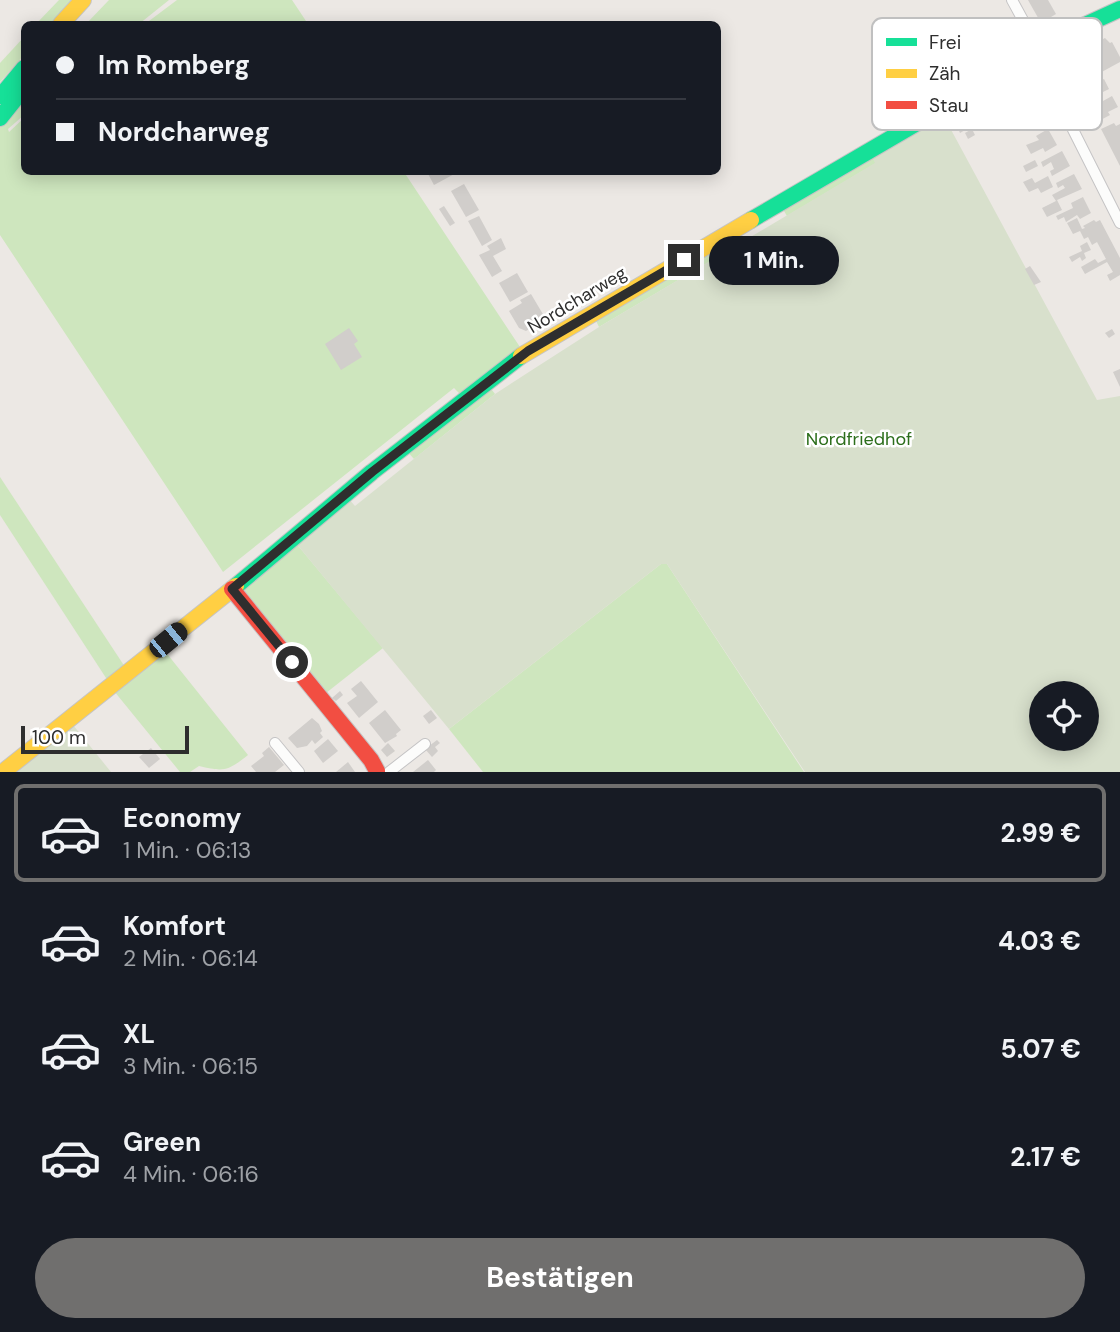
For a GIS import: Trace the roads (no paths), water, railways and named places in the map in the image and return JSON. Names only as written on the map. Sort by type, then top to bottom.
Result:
[{"type":"main road","points":[[64,21],[83,0]]},
{"type":"main road","points":[[80,21],[98,0]]},
{"type":"main road","name":"Nordcharweg","points":[[1100,18],[1120,9]]},
{"type":"main road","points":[[0,97],[21,72]]},
{"type":"main road","points":[[0,118],[21,92]]},
{"type":"main road","name":"Nordcharweg","points":[[3,772],[232,589],[372,472],[528,351],[905,130]]},
{"type":"main road","points":[[232,589],[379,772]]},
{"type":"street","points":[[1012,0],[1022,18]]},
{"type":"street","points":[[1073,130],[1120,223]]},
{"type":"street","points":[[275,743],[299,772]]},
{"type":"street","points":[[379,772],[425,744]]},
{"type":"park label","name":"Nordfriedhof","points":[[859,439]]}]
